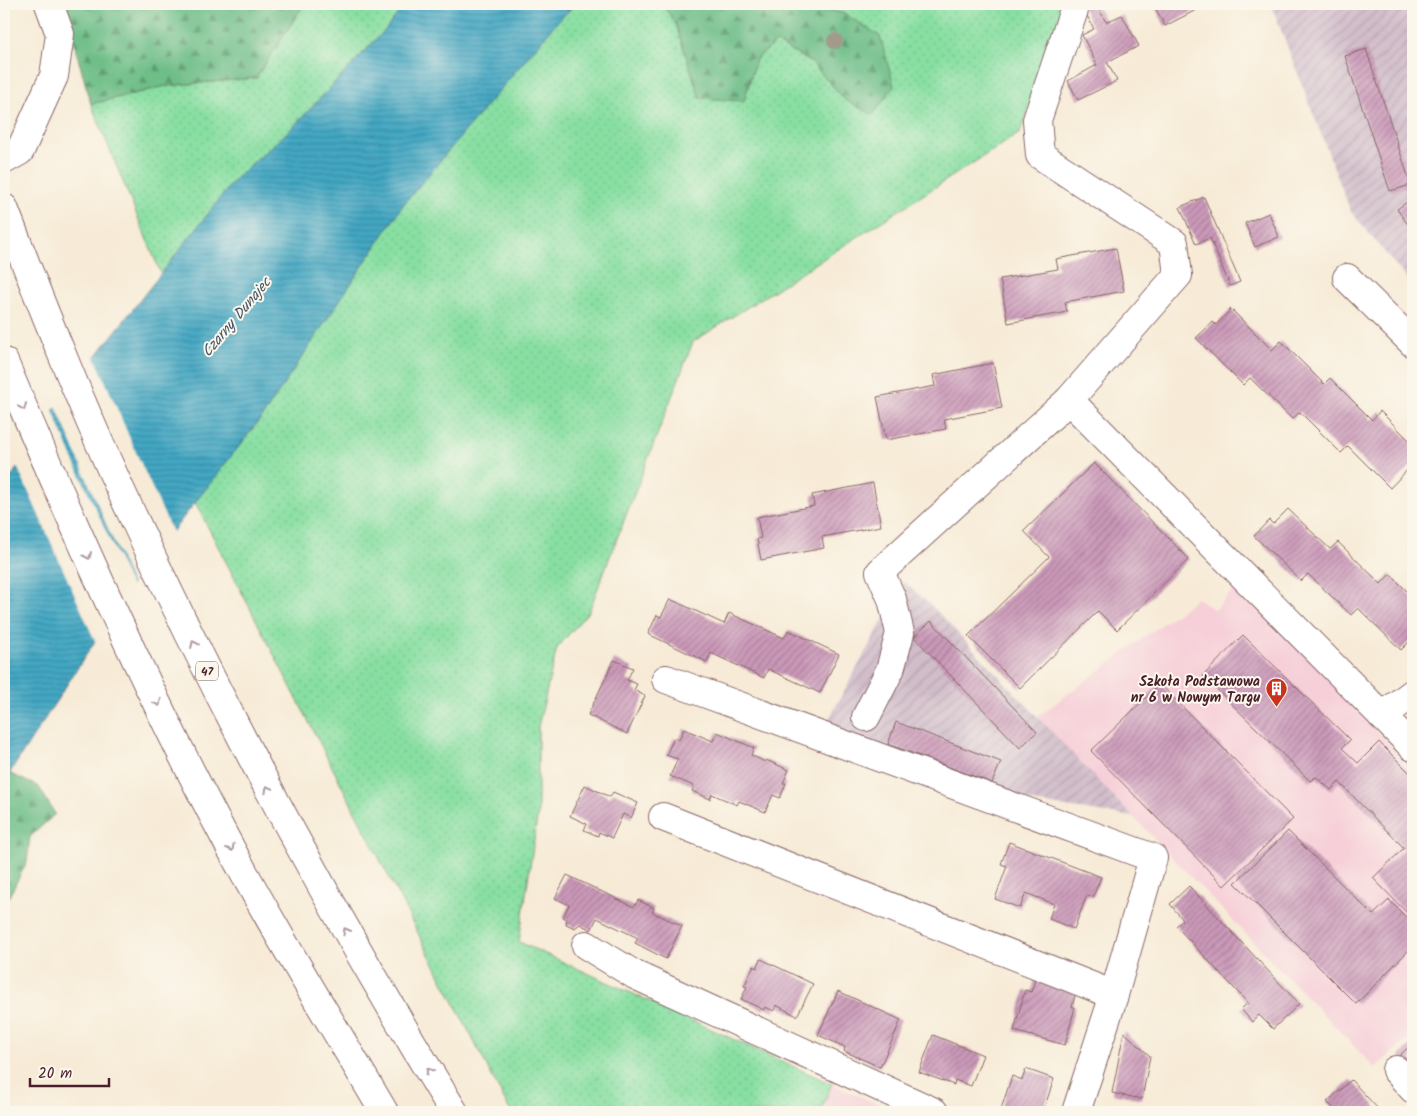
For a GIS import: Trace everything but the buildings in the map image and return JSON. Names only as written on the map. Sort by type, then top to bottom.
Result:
[{"type":"street","points":[[4,160],[20,151],[54,76],[60,34],[49,4]]},
{"type":"street","points":[[866,716],[890,670],[900,633],[892,599],[880,572],[1069,400],[1178,275],[1174,243],[1040,155],[1037,120],[1076,4]]},
{"type":"street","name":"47","points":[[4,208],[43,310],[82,402],[128,507],[198,652],[261,777],[342,923],[454,1112]]},
{"type":"street","points":[[1347,278],[1413,343]]},
{"type":"street","points":[[4,362],[96,572],[170,729],[223,834],[288,951],[384,1112]]},
{"type":"street","points":[[1069,400],[1413,747]]},
{"type":"street","points":[[666,679],[1153,858],[1114,995],[1076,1112]]},
{"type":"street","points":[[1382,716],[1413,693]]},
{"type":"street","points":[[663,817],[1114,995]]},
{"type":"street","points":[[586,945],[635,975],[934,1112]]},
{"type":"shaded area","points":[[1271,4],[1413,4],[1413,286],[1351,212]]},
{"type":"shaded area","points":[[904,582],[932,606],[1133,817],[1012,799],[825,726]]},
{"type":"shaded area","points":[[1238,585],[1413,767],[1413,1034],[1375,1068],[1037,717],[1197,598],[1215,610]]},
{"type":"shaded area","points":[[832,1084],[896,1112],[820,1112]]},
{"type":"green space","points":[[63,4],[304,4],[256,78],[166,86],[91,104]]},
{"type":"green space","points":[[304,4],[405,4],[386,29],[291,129],[236,178],[161,274],[91,104],[166,86],[256,78]]},
{"type":"green space","points":[[576,4],[662,4],[675,22],[700,98],[744,101],[756,59],[776,42],[812,63],[845,100],[845,14],[804,4],[1066,4],[1020,133],[693,342],[589,611],[557,648],[538,727],[538,812],[519,942],[832,1084],[820,1112],[512,1112],[195,502],[265,413],[403,205],[557,22]]},
{"type":"green space","points":[[662,4],[804,4],[845,14],[880,36],[894,86],[873,115],[845,100],[812,63],[776,42],[756,59],[744,101],[700,98],[675,22]]},
{"type":"green space","points":[[9,773],[39,787],[55,814],[30,837],[27,862],[4,906],[4,782]]},
{"type":"water","name":"Czarny Dunajec","points":[[405,4],[575,4],[557,22],[403,205],[265,413],[134,581],[4,782],[4,488],[55,408],[236,178],[291,129],[386,29]]},
{"type":"pier","points":[[94,355],[173,534],[133,587],[55,404]]},
{"type":"pier","points":[[52,409],[132,588],[96,643],[16,464]]},
{"type":"place","name":"Szkoła Podstawowa nr 6 w Nowym Targu","points":[[1276,708]]}]
